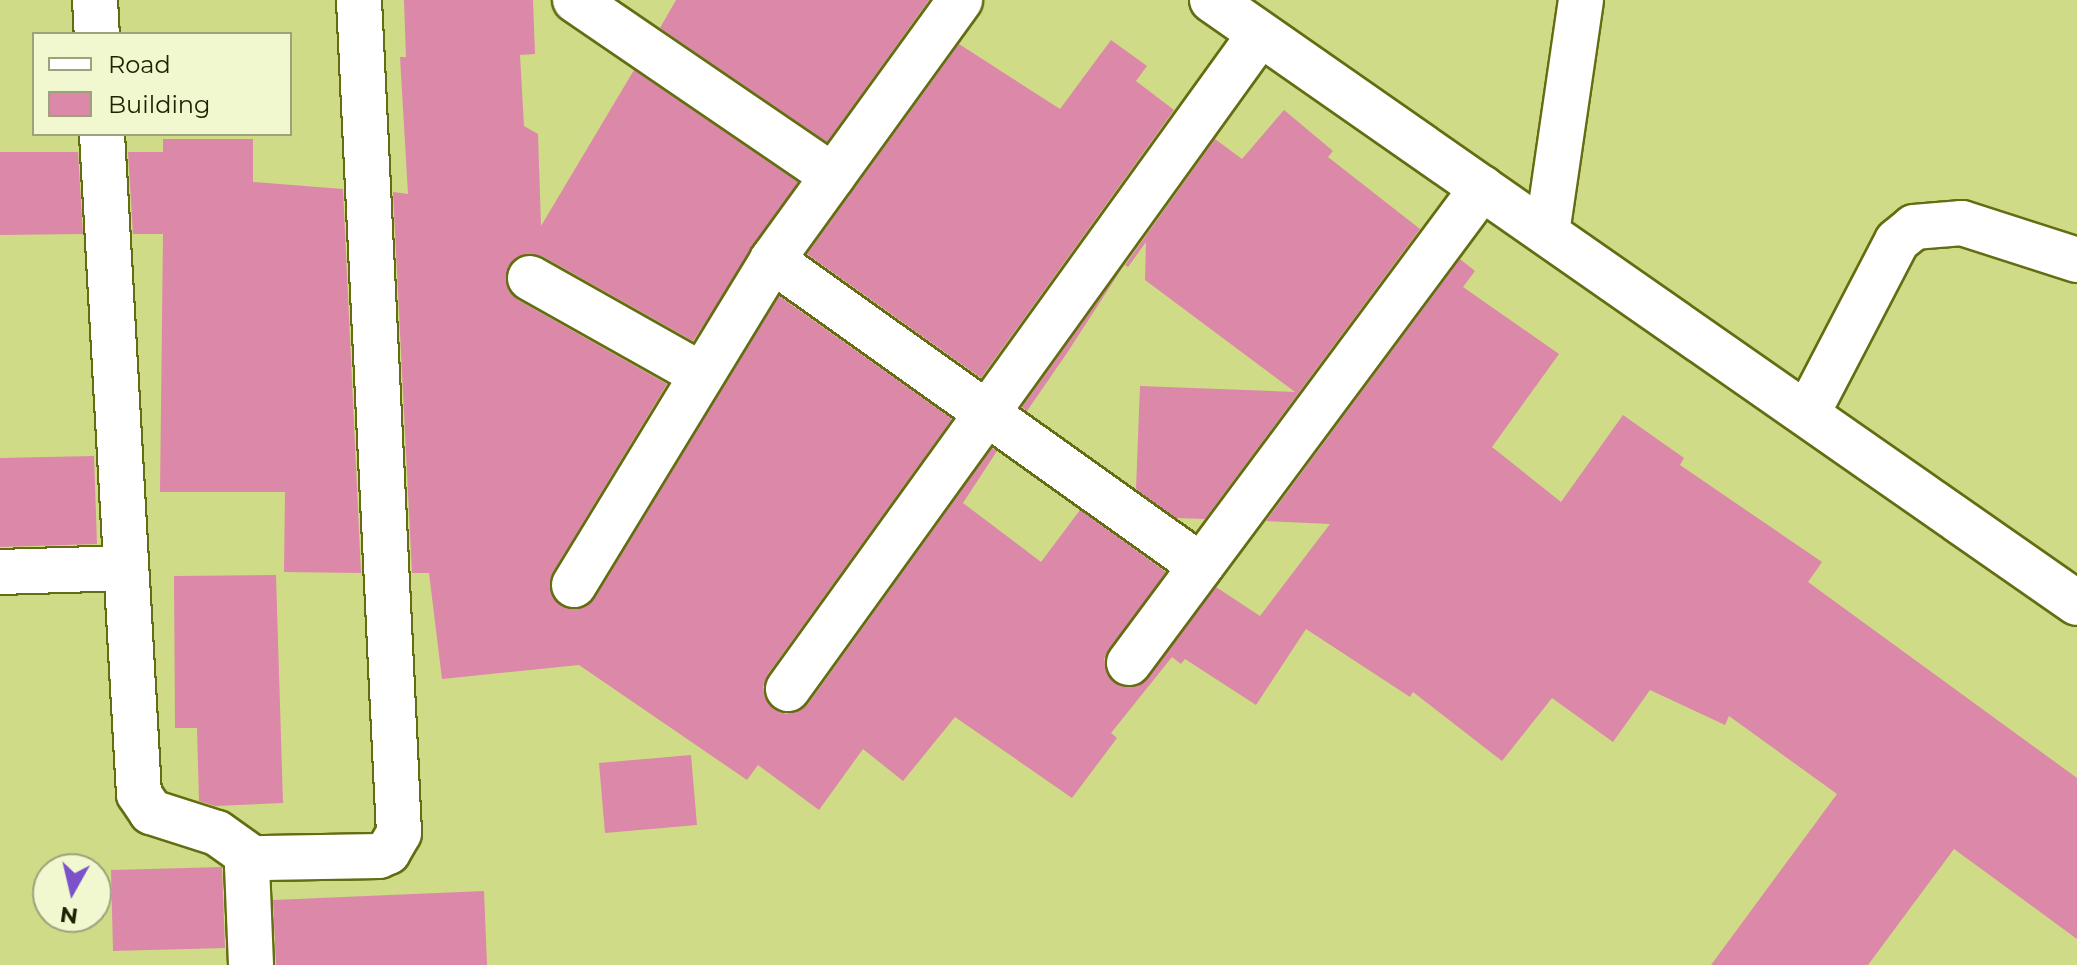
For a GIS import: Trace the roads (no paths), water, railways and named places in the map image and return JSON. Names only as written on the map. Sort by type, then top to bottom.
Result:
[{"type":"street","points":[[95,0],[97,32]]},
{"type":"street","points":[[102,136],[126,568],[143,803],[165,818],[217,833],[255,860],[379,856],[388,852],[399,833],[359,0]]},
{"type":"street","points":[[575,0],[833,176]]},
{"type":"street","points":[[574,585],[772,260],[960,0]]},
{"type":"street","points":[[1212,0],[2077,603]]},
{"type":"street","points":[[1547,233],[1581,0]]},
{"type":"street","points":[[788,689],[1260,34]]},
{"type":"street","points":[[1129,663],[1482,188]]},
{"type":"street","points":[[1807,414],[1897,241],[1914,227],[1962,223],[2077,260]]},
{"type":"street","points":[[772,260],[1201,566]]},
{"type":"street","points":[[530,278],[702,375]]},
{"type":"street","points":[[0,572],[126,568]]},
{"type":"street","points":[[251,965],[244,876],[255,860]]}]
